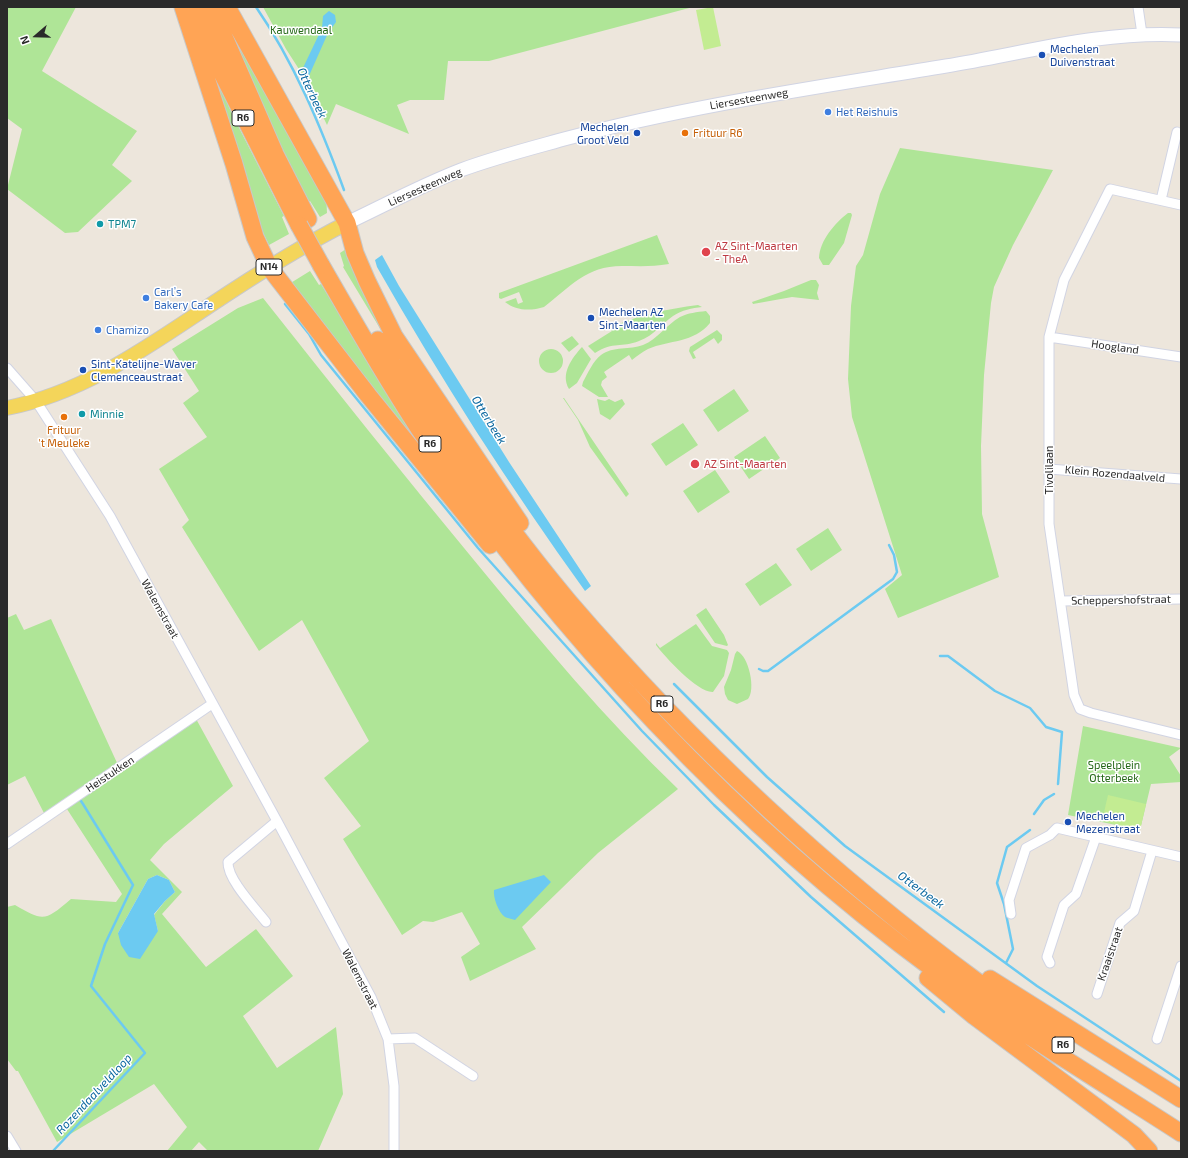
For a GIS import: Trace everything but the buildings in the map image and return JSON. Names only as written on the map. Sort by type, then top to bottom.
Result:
[{"type":"highway","points":[[183,7],[234,164],[255,237],[269,267],[368,396],[491,546],[540,600],[563,606],[567,589],[526,532],[394,336],[367,281],[356,253],[340,227],[227,7]]},
{"type":"highway","name":"R6","points":[[195,7],[221,71],[241,114],[303,222],[383,371],[420,430],[507,549],[761,804],[857,888],[950,962],[1061,1043],[1181,1121]]},
{"type":"highway","name":"R6","points":[[211,7],[303,222]]},
{"type":"highway","name":"R6","points":[[563,606],[635,700],[697,765],[764,829],[882,929],[935,971],[1002,1019],[1181,1132]]},
{"type":"highway","points":[[882,929],[890,943],[940,989],[1134,1136],[1149,1151]]},
{"type":"highway","points":[[950,962],[970,967],[1181,1099]]},
{"type":"main road","name":"Liersesteenweg","points":[[340,227],[427,184],[462,170],[606,128],[697,108],[970,62],[1085,39],[1142,34],[1181,35]]},
{"type":"main road","name":"N14","points":[[7,408],[36,401],[69,389],[133,356],[269,267],[300,248],[340,227]]},
{"type":"street","points":[[1138,7],[1142,34]]},
{"type":"street","points":[[1161,200],[1177,132]]},
{"type":"street","name":"Tivolilaan","points":[[1181,205],[1110,189],[1064,280],[1049,338],[1048,469],[1050,524],[1074,695],[1080,709],[1181,735]]},
{"type":"street","name":"Hoogland","points":[[1049,338],[1181,357]]},
{"type":"street","name":"Walemstraat","points":[[7,368],[36,401],[110,516],[277,821],[371,997],[388,1039],[394,1086],[394,1151]]},
{"type":"street","name":"Klein Rozendaalveld","points":[[1048,469],[1181,480]]},
{"type":"street","name":"Scheppershofstraat","points":[[1061,602],[1181,599]]},
{"type":"street","name":"Heistukken","points":[[7,844],[212,704]]},
{"type":"street","points":[[266,922],[233,879],[228,867],[228,862],[277,821]]},
{"type":"street","points":[[1011,914],[1009,900],[1026,848],[1050,836],[1057,828],[1181,857]]},
{"type":"street","points":[[1050,963],[1047,958],[1064,905],[1076,894],[1096,837]]},
{"type":"street","name":"Kraaistraat","points":[[1097,994],[1120,924],[1134,911],[1152,850]]},
{"type":"street","points":[[1157,1039],[1181,966]]},
{"type":"street","points":[[388,1039],[415,1038],[473,1076]]},
{"type":"street","points":[[7,1136],[16,1151]]},
{"type":"green space","points":[[7,7],[76,7],[42,71],[137,131],[112,165],[132,181],[78,232],[65,233],[7,189],[22,129],[7,118]]},
{"type":"green space","points":[[220,7],[326,193],[327,213],[320,217],[310,201],[307,202],[276,138]]},
{"type":"green space","name":"Kauwendaal","points":[[263,7],[693,7],[489,61],[448,61],[444,100],[410,100],[397,105],[409,134],[336,104],[327,125],[304,77],[286,49]]},
{"type":"green space","points":[[713,7],[721,46],[704,50],[696,10]]},
{"type":"green space","points":[[190,17],[232,114],[284,216],[282,217],[289,234],[269,245],[254,213]]},
{"type":"green space","points":[[900,148],[1053,170],[1013,245],[994,287],[991,303],[984,375],[981,446],[982,514],[999,577],[898,618],[885,589],[902,575],[852,417],[848,379],[851,306],[856,266],[863,255],[880,194]]},
{"type":"green space","points":[[848,213],[851,213],[852,215],[844,243],[829,265],[823,265],[819,258],[825,238],[833,227]]},
{"type":"green space","points":[[657,235],[669,264],[609,267],[598,270],[579,279],[544,307],[529,310],[519,309],[505,302],[516,298],[518,304],[523,302],[519,292],[501,299],[499,298],[499,293]]},
{"type":"green space","points":[[346,249],[500,501],[402,365],[343,267],[340,253]]},
{"type":"green space","points":[[310,271],[319,285],[321,284],[412,434],[463,505],[289,284]]},
{"type":"green space","points":[[811,280],[816,280],[819,285],[817,293],[819,300],[792,297],[753,304],[752,302],[784,291]]},
{"type":"green space","points":[[263,298],[397,466],[550,651],[599,708],[678,789],[598,853],[522,927],[536,949],[470,981],[461,957],[480,944],[462,912],[433,922],[423,921],[402,935],[343,839],[361,826],[324,778],[369,741],[302,620],[259,651],[182,527],[189,520],[159,469],[207,437],[183,403],[199,391],[172,349],[238,308]]},
{"type":"green space","points":[[698,305],[702,307],[676,314],[645,339],[633,343],[607,347],[595,353],[588,346],[612,331],[610,328],[620,323],[642,316]]},
{"type":"green space","points":[[706,311],[710,316],[710,323],[697,334],[689,338],[648,349],[632,360],[629,355],[604,372],[607,377],[602,381],[601,385],[608,397],[599,397],[582,386],[591,367],[601,355],[611,350],[643,345],[653,339],[680,317]]},
{"type":"green space","points":[[717,330],[722,335],[722,340],[718,344],[714,338],[693,352],[696,358],[693,359],[689,351],[690,347]]},
{"type":"green space","points":[[572,336],[579,344],[569,352],[561,343]]},
{"type":"green space","points":[[582,347],[591,359],[577,383],[569,389],[566,378],[568,366]]},
{"type":"green space","points":[[551,349],[556,350],[562,356],[562,366],[556,372],[551,373],[546,372],[540,366],[539,361],[540,356],[546,350]]},
{"type":"green space","points":[[734,389],[749,411],[718,432],[703,410]]},
{"type":"green space","points":[[563,398],[629,494],[626,497],[590,447],[578,420]]},
{"type":"green space","points":[[597,399],[605,401],[609,399],[615,402],[622,399],[625,404],[610,420],[600,414]]},
{"type":"green space","points":[[683,423],[698,445],[666,466],[651,444]]},
{"type":"green space","points":[[765,436],[780,458],[749,479],[734,457]]},
{"type":"green space","points":[[715,470],[730,492],[698,513],[683,491]]},
{"type":"green space","points":[[828,528],[842,550],[811,571],[796,549]]},
{"type":"green space","points":[[776,563],[792,585],[760,606],[745,584]]},
{"type":"green space","points":[[706,608],[724,635],[728,645],[727,646],[715,643],[696,615]]},
{"type":"green space","points":[[16,614],[24,630],[51,619],[118,765],[45,815],[25,776],[7,785],[7,618]]},
{"type":"green space","points":[[696,624],[712,646],[727,650],[729,653],[724,676],[713,692],[699,687],[691,681],[656,645],[656,643],[660,648]]},
{"type":"green space","points":[[737,651],[745,659],[748,666],[751,688],[748,699],[737,704],[728,700],[724,687]]},
{"type":"green space","points":[[195,717],[233,786],[164,844],[150,860],[182,892],[162,914],[206,967],[256,929],[293,976],[243,1016],[277,1068],[336,1027],[343,1094],[318,1151],[208,1151],[199,1142],[191,1151],[167,1151],[187,1127],[154,1084],[57,1142],[18,1071],[16,1071],[7,1059],[7,907],[15,905],[32,914],[44,917],[55,912],[71,899],[116,902],[122,894],[65,806]],"holes":[[[157,875],[169,880],[175,892],[165,901],[154,915],[158,931],[118,933],[148,879]]]},
{"type":"green space","name":"Speelplein Otterbeek","points":[[1083,726],[1181,748],[1169,757],[1181,776],[1181,782],[1151,784],[1140,830],[1068,815]]},
{"type":"green space","points":[[1108,795],[1146,804],[1140,830],[1102,821]]},
{"type":"water","points":[[329,11],[335,15],[336,22],[328,33],[308,78],[302,70],[322,28],[323,16]]},
{"type":"water","points":[[382,255],[399,286],[509,462],[591,586],[585,591],[476,432],[401,309],[377,267],[375,260]]},
{"type":"water","points":[[157,875],[169,880],[175,892],[154,914],[158,931],[140,959],[129,957],[121,945],[118,933],[148,879]]},
{"type":"water","points":[[544,875],[551,882],[515,920],[502,915],[496,904],[494,890]]},
{"type":"waterway","name":"Otterbeek","points":[[256,7],[283,50],[306,96],[344,190]]},
{"type":"waterway","points":[[285,304],[309,334],[321,355],[478,548],[642,731],[714,805],[811,897],[944,1012]]},
{"type":"waterway","points":[[759,669],[768,671],[893,579],[897,572],[894,555],[889,545]]},
{"type":"waterway","points":[[940,656],[948,656],[995,691],[1030,708],[1046,727],[1062,732],[1058,784]]},
{"type":"waterway","name":"Otterbeek","points":[[674,684],[767,777],[845,846],[1037,986],[1181,1081]]},
{"type":"waterway","points":[[1034,814],[1044,800],[1054,794]]},
{"type":"waterway","name":"Rozendaalveldloop","points":[[53,1151],[145,1053],[91,986],[105,944],[133,885],[79,798],[80,797]]},
{"type":"waterway","points":[[1006,963],[1013,949],[1004,904],[997,883],[1007,847],[1030,830]]},
{"type":"place","name":"Mechelen Duivenstraat","points":[[1042,55]]},
{"type":"place","name":"Het Reishuis","points":[[828,112]]},
{"type":"place","name":"Mechelen Groot Veld","points":[[637,133]]},
{"type":"place","name":"Frituur R6","points":[[685,133]]},
{"type":"place","name":"TPM7","points":[[100,224]]},
{"type":"place","name":"AZ Sint-Maarten - TheA","points":[[706,252]]},
{"type":"place","name":"Carl’s Bakery Cafe","points":[[146,298]]},
{"type":"place","name":"Mechelen AZ Sint-Maarten","points":[[591,318]]},
{"type":"place","name":"Chamizo","points":[[98,330]]},
{"type":"place","name":"Sint-Katelijne-Waver Clemenceaustraat","points":[[83,370]]},
{"type":"place","name":"Minnie","points":[[82,414]]},
{"type":"place","name":"Frituur 't Meuleke","points":[[64,417]]},
{"type":"place","name":"AZ Sint-Maarten","points":[[695,464]]},
{"type":"place","name":"Mechelen Mezenstraat","points":[[1068,822]]}]
